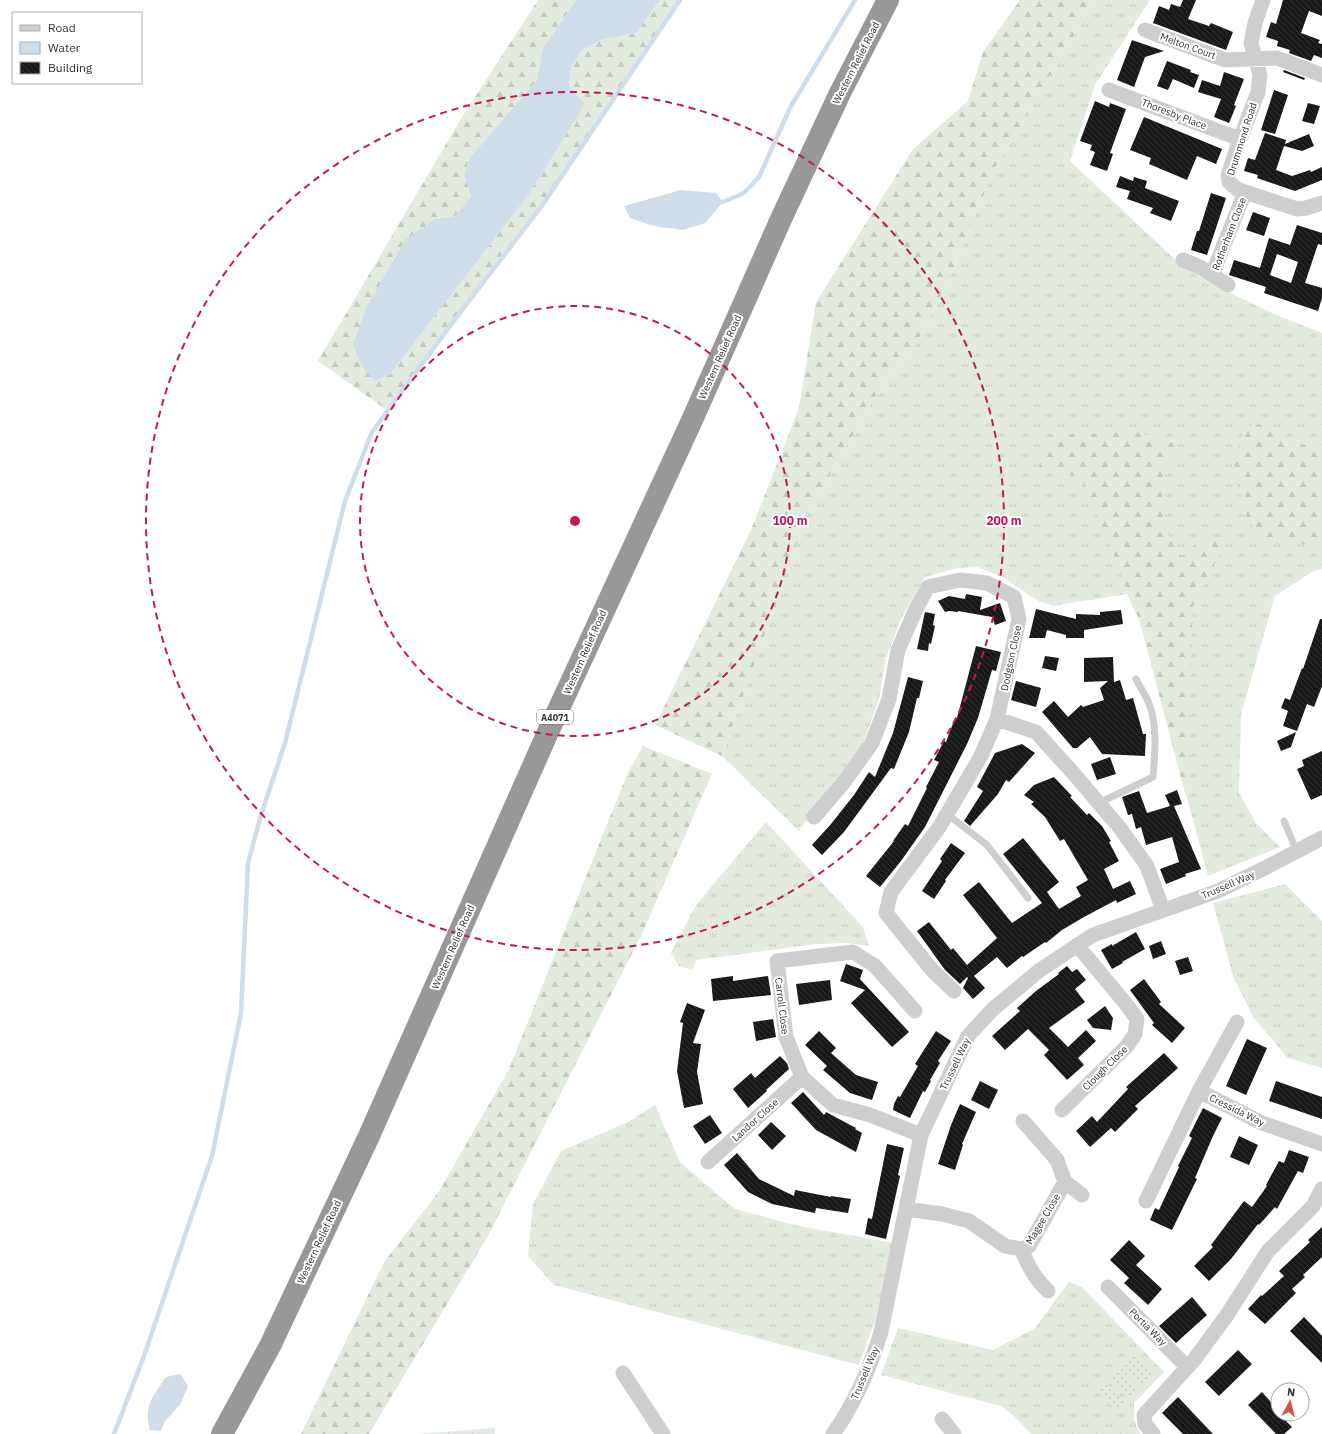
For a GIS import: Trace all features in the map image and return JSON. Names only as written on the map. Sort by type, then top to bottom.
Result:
[{"type":"highway","name":"Western Relief Road","points":[[222,1434],[270,1346],[369,1136],[548,732],[693,418],[781,219],[840,93],[888,0]]},
{"type":"street","name":"Drummond Road","points":[[1263,0],[1254,23],[1251,43],[1260,75],[1258,92],[1228,175],[1229,182],[1237,189],[1297,209],[1322,203]]},
{"type":"street","name":"Melton Court","points":[[1145,30],[1226,60],[1277,58],[1322,75]]},
{"type":"street","name":"Thoresby Place","points":[[1109,90],[1240,139]]},
{"type":"street","name":"Rotherham Close","points":[[1212,275],[1245,192]]},
{"type":"street","name":"Rotherham Close","points":[[1183,260],[1200,267],[1228,285]]},
{"type":"street","name":"Dodgson Close","points":[[814,817],[844,782],[872,743],[889,699],[898,650],[928,586],[960,580],[987,583],[1014,597],[1019,619],[997,719],[981,756],[940,826],[891,892],[886,913],[932,970],[954,991]]},
{"type":"street","points":[[997,719],[1036,732],[1099,803],[1120,828],[1147,866],[1163,910]]},
{"type":"street","name":"Trussell Way","points":[[833,1434],[854,1401],[866,1377],[875,1352],[881,1332],[921,1134],[968,1036],[993,1009],[1040,970],[1093,935],[1218,891],[1322,838]]},
{"type":"street","name":"Clough Close","points":[[1062,1110],[1127,1046],[1135,1034],[1137,1019],[1077,945]]},
{"type":"street","name":"Carroll Close","points":[[915,1011],[875,966],[853,952],[777,961],[786,1037],[802,1077],[834,1104],[870,1115],[921,1134]]},
{"type":"street","points":[[1199,1091],[1237,1022]]},
{"type":"street","name":"Landor Close","points":[[708,1162],[802,1077]]},
{"type":"street","name":"Cressida Way","points":[[1146,1201],[1199,1091],[1262,1123],[1322,1144]]},
{"type":"street","points":[[1023,1121],[1057,1160],[1065,1182],[1082,1195]]},
{"type":"street","name":"Magee Close","points":[[906,1209],[942,1214],[969,1221],[1005,1246],[1020,1249],[1030,1246],[1065,1182]]},
{"type":"street","points":[[1154,1434],[1144,1424],[1144,1415],[1194,1360],[1227,1315],[1268,1251],[1313,1206],[1322,1189]]},
{"type":"street","points":[[1020,1249],[1039,1282],[1048,1290]]},
{"type":"street","name":"Portia Way","points":[[1108,1287],[1187,1367]]},
{"type":"street","points":[[623,1373],[663,1434]]},
{"type":"street","points":[[942,1419],[954,1434]]},
{"type":"lane","points":[[1099,803],[1153,777],[1155,753],[1154,725],[1148,702],[1136,679]]},
{"type":"lane","points":[[947,814],[987,845],[1028,898]]},
{"type":"lane","points":[[1284,821],[1297,852]]},
{"type":"green space","points":[[538,0],[576,0],[543,48],[537,80],[469,159],[464,174],[471,196],[455,216],[435,219],[375,381],[390,374],[529,194],[569,87],[571,67],[583,49],[601,40],[636,33],[660,0],[680,0],[541,207],[505,250],[388,411],[318,361],[462,117]]},
{"type":"green space","points":[[1020,0],[1095,0],[995,168],[945,288],[913,350],[886,379],[808,512],[722,756],[655,725],[751,530],[799,408],[816,302],[913,149],[968,101],[983,52]]},
{"type":"green space","points":[[1095,0],[1150,0],[1095,85],[1070,161],[1181,265],[1224,290],[1274,314],[1322,333],[1322,569],[1312,572],[1275,596],[1241,715],[1239,793],[1256,823],[1280,847],[1208,876],[1140,622],[1127,594],[1053,606],[1039,601],[1006,579],[978,567],[957,568],[925,577],[901,619],[886,658],[879,699],[863,744],[799,831],[722,756],[808,512],[886,379],[913,350],[945,288],[995,168]]},
{"type":"green space","points":[[1254,422],[1322,453],[1322,547],[1265,539],[1247,520],[1233,464],[1242,437]]},
{"type":"green space","points":[[1136,432],[1176,444],[1161,485],[1165,529],[1182,556],[1203,538],[1225,541],[1209,577],[1193,606],[1186,797],[1140,622],[1127,593],[1118,564],[1080,476],[1038,470],[1050,435]]},
{"type":"green space","points":[[643,746],[712,774],[641,936],[488,1236],[369,1434],[301,1434],[384,1262],[440,1190],[509,1069],[628,772]]},
{"type":"green space","points":[[766,822],[863,927],[869,946],[847,943],[817,944],[697,960],[692,970],[679,966],[671,953],[696,905]]},
{"type":"green space","points":[[1285,884],[1322,921],[1322,1068],[1288,1058],[1253,1017],[1233,976],[1213,903]]},
{"type":"green space","points":[[655,1105],[680,1162],[735,1209],[794,1225],[893,1243],[875,1321],[859,1365],[554,1285],[528,1256],[533,1204],[561,1151],[628,1122]]},
{"type":"green space","points":[[1069,1282],[1082,1287],[1164,1372],[1134,1403],[1134,1419],[1140,1434],[1031,1434],[1015,1417],[1001,1406],[881,1375],[898,1328],[993,1350],[1035,1328]]},
{"type":"green space","points":[[1135,1354],[1155,1373],[1144,1385],[1124,1365]]},
{"type":"green space","points":[[1121,1368],[1139,1388],[1129,1399],[1110,1380]]},
{"type":"green space","points":[[1105,1383],[1125,1402],[1116,1410],[1097,1391]]},
{"type":"green space","points":[[495,1428],[495,1434],[417,1434]]},
{"type":"water","points":[[576,0],[660,0],[636,33],[601,40],[583,49],[571,67],[569,86],[585,104],[529,194],[390,374],[375,381],[363,368],[353,345],[367,306],[406,239],[435,219],[455,216],[471,196],[464,174],[469,159],[537,80],[543,48]]},
{"type":"water","points":[[681,190],[716,193],[723,202],[705,223],[683,230],[654,226],[630,218],[624,206]]},
{"type":"water","points":[[180,1374],[188,1386],[180,1405],[165,1421],[161,1431],[150,1430],[148,1414],[150,1402],[153,1396],[166,1377]]},
{"type":"building","points":[[1183,0],[1196,0],[1188,19],[1209,26],[1211,23],[1233,32],[1226,50],[1153,23],[1159,6],[1169,10],[1171,4],[1180,7]]},
{"type":"building","points":[[1283,0],[1322,0],[1322,16],[1309,11],[1301,33],[1320,40],[1318,43],[1322,44],[1322,58],[1314,55],[1311,61],[1289,53],[1290,50],[1277,46],[1278,41],[1266,37],[1271,22],[1276,24]]},
{"type":"building","points":[[1132,40],[1164,51],[1145,57],[1134,87],[1117,80]]},
{"type":"building","points":[[1167,61],[1191,70],[1190,72],[1199,75],[1194,88],[1173,79],[1168,90],[1157,86]]},
{"type":"building","points":[[1284,70],[1305,78],[1304,80],[1283,72]]},
{"type":"building","points":[[1224,72],[1244,79],[1229,123],[1214,117],[1221,99],[1198,92],[1202,80],[1220,86]]},
{"type":"building","points":[[1274,90],[1288,95],[1275,134],[1261,130]]},
{"type":"building","points":[[1095,101],[1109,107],[1110,103],[1126,109],[1110,153],[1113,154],[1107,171],[1090,165],[1095,152],[1090,150],[1092,145],[1080,141]]},
{"type":"building","points":[[1308,103],[1320,106],[1314,124],[1302,121]]},
{"type":"building","points":[[1144,117],[1222,149],[1216,164],[1197,156],[1187,180],[1149,164],[1151,158],[1130,150]]},
{"type":"building","points":[[1265,133],[1286,140],[1285,144],[1309,134],[1314,146],[1302,151],[1284,146],[1276,170],[1292,176],[1310,170],[1311,172],[1322,167],[1322,180],[1295,191],[1257,178],[1258,175],[1244,171],[1248,158],[1255,160]]},
{"type":"building","points":[[1120,176],[1133,181],[1134,177],[1147,181],[1145,188],[1179,201],[1171,221],[1150,213],[1153,208],[1127,199],[1130,191],[1116,187]]},
{"type":"building","points":[[1211,193],[1226,198],[1207,255],[1191,250],[1197,231],[1199,231]]},
{"type":"building","points":[[1253,212],[1270,218],[1264,236],[1246,230]]},
{"type":"building","points":[[1297,225],[1322,233],[1322,245],[1318,244],[1305,283],[1322,288],[1322,298],[1318,311],[1264,293],[1266,287],[1229,275],[1234,260],[1260,268],[1269,238],[1290,245]],"holes":[[[1277,254],[1298,262],[1291,283],[1270,275]]]},
{"type":"building","points":[[966,594],[982,597],[980,610],[1000,603],[1006,621],[995,625],[992,617],[958,611],[945,612],[938,601],[949,596],[965,599]]},
{"type":"building","points":[[1036,609],[1076,619],[1076,614],[1100,615],[1100,612],[1121,610],[1123,624],[1084,630],[1084,638],[1066,638],[1066,635],[1047,630],[1045,638],[1029,638]]},
{"type":"building","points":[[925,612],[935,614],[933,625],[935,626],[928,651],[917,649]]},
{"type":"building","points":[[1320,619],[1322,619],[1322,686],[1314,707],[1307,704],[1297,731],[1283,726],[1288,711],[1281,708],[1285,698],[1290,700],[1302,668],[1303,669]]},
{"type":"building","points":[[976,646],[1001,652],[996,671],[992,670],[978,718],[967,744],[925,827],[880,887],[866,876],[894,841],[905,824],[908,826],[927,788],[926,787],[939,762],[934,760],[944,741],[946,742],[955,718],[957,718]]},
{"type":"building","points":[[1045,656],[1059,658],[1056,671],[1042,668]]},
{"type":"building","points":[[1113,657],[1114,682],[1120,680],[1126,700],[1133,698],[1143,734],[1146,734],[1145,756],[1102,754],[1090,737],[1077,748],[1073,748],[1042,712],[1054,701],[1068,717],[1081,705],[1083,707],[1104,700],[1100,688],[1108,681],[1084,682],[1084,658]]},
{"type":"building","points":[[908,677],[923,681],[919,698],[917,698],[909,732],[894,769],[891,768],[844,832],[822,855],[812,845],[854,795],[869,772],[875,777],[893,733]]},
{"type":"building","points":[[1016,681],[1041,688],[1036,707],[1011,700]]},
{"type":"building","points":[[1296,732],[1291,747],[1281,751],[1277,741]]},
{"type":"building","points":[[1022,744],[1035,753],[1009,782],[1006,780],[998,794],[970,826],[964,821],[983,791],[977,787],[995,753]]},
{"type":"building","points":[[1322,751],[1322,795],[1311,800],[1297,769],[1304,766],[1302,760]]},
{"type":"building","points":[[1110,757],[1116,774],[1097,780],[1091,764]]},
{"type":"building","points":[[1054,777],[1087,815],[1089,813],[1102,826],[1111,841],[1109,842],[1119,861],[1104,869],[1113,889],[1130,881],[1136,894],[1117,903],[1116,900],[1084,917],[1062,930],[1046,943],[1045,942],[1023,957],[1022,956],[1007,968],[997,957],[974,976],[985,988],[973,999],[963,988],[968,978],[967,977],[960,984],[945,970],[917,931],[929,922],[951,950],[953,948],[967,965],[997,938],[963,895],[979,882],[1012,923],[1042,903],[1003,854],[1023,838],[1059,882],[1047,892],[1059,909],[1081,896],[1076,887],[1088,880],[1064,839],[1060,841],[1045,817],[1031,804],[1034,802],[1024,795],[1034,785]]},
{"type":"building","points":[[1177,790],[1182,804],[1174,806],[1201,869],[1185,874],[1186,876],[1166,884],[1160,869],[1179,862],[1172,837],[1146,845],[1141,827],[1136,829],[1132,814],[1128,815],[1122,797],[1139,791],[1147,813],[1170,806],[1165,795]]},
{"type":"building","points":[[951,843],[965,853],[945,880],[946,881],[934,899],[922,891],[942,861],[940,859]]},
{"type":"building","points":[[1136,932],[1145,949],[1112,969],[1101,950],[1112,944],[1112,946]]},
{"type":"building","points":[[1161,941],[1166,954],[1153,959],[1149,946]]},
{"type":"building","points":[[1188,957],[1193,971],[1180,975],[1175,961]]},
{"type":"building","points":[[846,964],[863,970],[860,979],[909,1032],[892,1047],[851,1003],[865,990],[840,981]]},
{"type":"building","points":[[1067,966],[1072,972],[1077,969],[1086,980],[1075,989],[1085,1002],[1049,1028],[1068,1047],[1086,1030],[1096,1041],[1078,1058],[1084,1065],[1067,1080],[1044,1055],[1049,1050],[1028,1029],[1005,1050],[992,1036],[1020,1011],[1017,1008]]},
{"type":"building","points":[[733,976],[733,981],[768,976],[771,995],[713,1001],[711,979]]},
{"type":"building","points":[[1144,979],[1161,1002],[1159,1004],[1185,1028],[1172,1043],[1152,1025],[1154,1023],[1130,990]]},
{"type":"building","points":[[830,980],[832,1000],[799,1005],[796,984]]},
{"type":"building","points":[[687,1003],[705,1010],[693,1043],[701,1044],[697,1072],[703,1104],[684,1108],[677,1071],[683,1023],[680,1022]]},
{"type":"building","points":[[1105,1006],[1113,1018],[1111,1030],[1093,1028],[1087,1020]]},
{"type":"building","points":[[773,1019],[776,1037],[756,1041],[753,1022]]},
{"type":"building","points":[[819,1031],[836,1048],[831,1053],[856,1075],[878,1082],[872,1100],[850,1093],[823,1070],[827,1066],[805,1045]]},
{"type":"building","points":[[936,1031],[951,1041],[938,1061],[940,1063],[925,1092],[923,1091],[910,1118],[893,1110],[894,1104],[898,1096],[900,1097],[918,1066],[915,1064]]},
{"type":"building","points":[[1247,1039],[1267,1048],[1246,1095],[1226,1086]]},
{"type":"building","points":[[1164,1053],[1178,1068],[1135,1106],[1138,1109],[1115,1132],[1111,1128],[1090,1147],[1076,1131],[1092,1116],[1097,1122],[1128,1089],[1126,1087]]},
{"type":"building","points":[[780,1056],[787,1063],[789,1069],[748,1108],[733,1089],[751,1073],[755,1078]]},
{"type":"building","points":[[980,1081],[998,1090],[989,1109],[971,1100]]},
{"type":"building","points":[[1276,1081],[1322,1097],[1322,1119],[1269,1101]]},
{"type":"building","points":[[803,1092],[824,1115],[826,1112],[856,1128],[855,1129],[862,1133],[856,1152],[816,1130],[791,1103]]},
{"type":"building","points":[[960,1104],[976,1112],[962,1144],[963,1145],[955,1170],[938,1164],[951,1125]]},
{"type":"building","points":[[1203,1108],[1222,1118],[1195,1178],[1197,1179],[1172,1230],[1150,1220],[1155,1208],[1159,1210],[1192,1138],[1189,1136]]},
{"type":"building","points":[[710,1115],[722,1133],[705,1144],[693,1126]]},
{"type":"building","points":[[771,1122],[786,1136],[772,1150],[758,1135]]},
{"type":"building","points":[[1239,1136],[1258,1145],[1249,1165],[1230,1157]]},
{"type":"building","points":[[887,1144],[904,1148],[898,1175],[900,1176],[886,1239],[865,1234],[868,1218],[872,1219]]},
{"type":"building","points":[[1289,1150],[1309,1157],[1303,1173],[1298,1171],[1277,1209],[1275,1207],[1259,1225],[1258,1224],[1231,1259],[1209,1281],[1194,1266],[1213,1247],[1211,1245],[1244,1201],[1252,1207],[1267,1186],[1266,1185],[1279,1161],[1284,1163]]},
{"type":"building","points":[[737,1153],[759,1179],[794,1196],[795,1190],[851,1199],[848,1213],[816,1208],[815,1213],[772,1204],[748,1192],[724,1165]]},
{"type":"building","points":[[1322,1227],[1322,1257],[1303,1275],[1305,1277],[1292,1289],[1296,1293],[1265,1324],[1248,1309],[1261,1295],[1262,1296],[1284,1276],[1279,1271],[1310,1242],[1308,1240]]},
{"type":"building","points":[[1129,1240],[1145,1256],[1136,1265],[1162,1289],[1148,1305],[1124,1283],[1129,1278],[1110,1260]]},
{"type":"building","points":[[1192,1297],[1207,1315],[1176,1343],[1159,1326]]},
{"type":"building","points":[[1304,1317],[1322,1336],[1322,1363],[1290,1331]]},
{"type":"building","points":[[1238,1350],[1252,1364],[1219,1396],[1205,1382]]},
{"type":"building","points":[[1262,1392],[1270,1401],[1270,1422],[1287,1422],[1292,1427],[1284,1434],[1276,1434],[1248,1405]]},
{"type":"building","points":[[1178,1397],[1213,1434],[1183,1434],[1162,1413]]},
{"type":"waterway","points":[[114,1434],[144,1356],[212,1156],[241,1013],[248,863],[261,815],[285,743],[345,501],[372,432],[456,318],[541,207],[680,0]]},
{"type":"waterway","points":[[723,202],[744,193],[759,177],[791,106],[855,0]]}]
